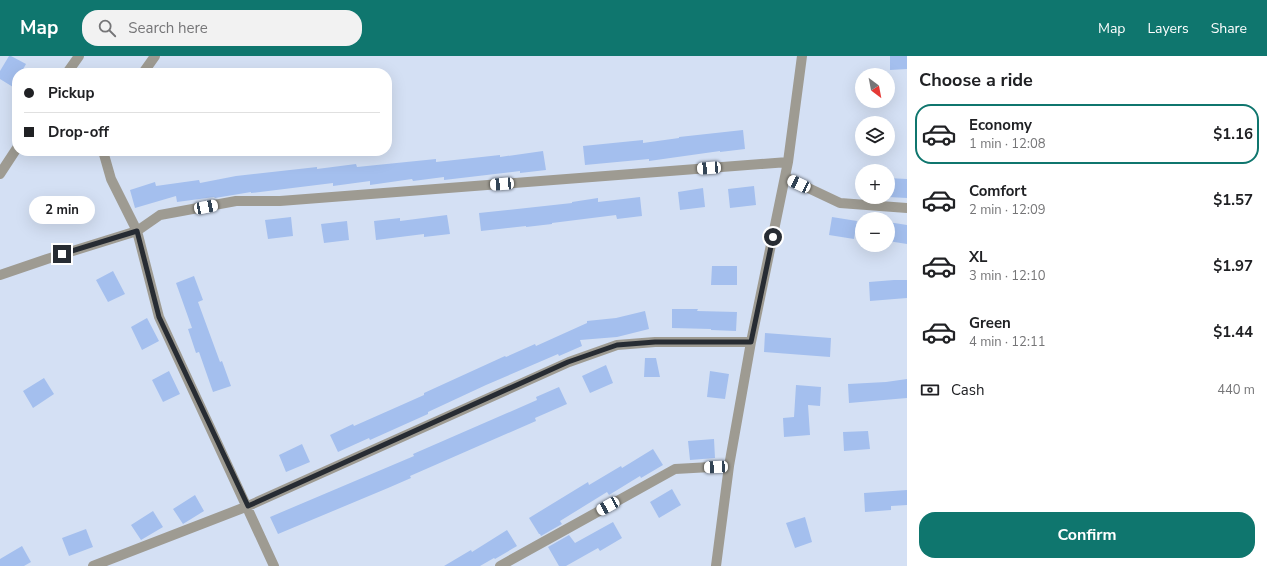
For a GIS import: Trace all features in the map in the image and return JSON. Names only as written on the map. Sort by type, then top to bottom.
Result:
[{"type":"street","points":[[71,68],[79,56]]},
{"type":"street","points":[[147,68],[155,56]]},
{"type":"street","points":[[716,566],[729,466],[751,342],[788,162],[802,56]]},
{"type":"street","points":[[0,174],[12,156]]},
{"type":"street","points":[[104,156],[111,179],[137,231],[159,317],[248,506],[274,566]]},
{"type":"street","points":[[0,275],[137,231],[160,215],[236,201],[280,201],[788,162]]},
{"type":"street","points":[[785,177],[840,203],[907,208]]},
{"type":"street","points":[[93,566],[248,506],[568,362],[617,345],[655,342],[751,342]]},
{"type":"street","points":[[500,566],[675,469],[729,466]]},
{"type":"building","points":[[9,56],[26,64],[24,68],[12,68],[12,86],[0,79],[0,71]]},
{"type":"building","points":[[890,56],[907,56],[907,69],[895,70],[895,68],[890,68]]},
{"type":"building","points":[[743,130],[745,149],[649,161],[649,159],[585,165],[583,146],[643,140],[643,143],[679,137]]},
{"type":"building","points":[[543,151],[546,170],[520,173],[520,171],[444,180],[444,177],[413,181],[412,179],[370,185],[370,181],[333,186],[333,183],[177,202],[176,196],[135,208],[130,190],[155,182],[156,186],[199,180],[200,183],[236,176],[317,167],[317,169],[356,164],[357,167],[436,159],[436,162],[500,155],[500,157]]},
{"type":"building","points":[[895,178],[907,179],[907,198],[895,197]]},
{"type":"building","points":[[754,186],[756,205],[730,208],[728,189]]},
{"type":"building","points":[[703,188],[705,207],[680,210],[678,192]]},
{"type":"building","points":[[640,197],[642,216],[617,219],[616,215],[552,224],[481,231],[479,213],[572,203],[598,198],[598,202]]},
{"type":"building","points":[[447,215],[450,234],[424,237],[424,234],[376,240],[374,221],[400,218],[400,221]]},
{"type":"building","points":[[291,217],[293,236],[268,239],[265,220]]},
{"type":"building","points":[[832,217],[855,221],[854,239],[829,235]]},
{"type":"building","points":[[347,221],[349,240],[324,243],[321,224]]},
{"type":"building","points":[[895,223],[907,225],[907,244],[895,242]]},
{"type":"building","points":[[712,266],[737,266],[737,285],[711,285]]},
{"type":"building","points":[[113,271],[125,294],[108,302],[96,280]]},
{"type":"building","points":[[194,276],[203,300],[198,302],[220,362],[222,361],[231,386],[213,392],[199,352],[196,353],[188,329],[192,328],[176,283]]},
{"type":"building","points":[[907,280],[907,298],[870,301],[869,282]]},
{"type":"building","points":[[672,309],[737,312],[736,331],[672,328]]},
{"type":"building","points":[[645,311],[649,329],[617,337],[580,340],[582,346],[559,356],[558,354],[486,385],[428,412],[428,414],[370,440],[369,438],[338,452],[330,435],[424,395],[424,393],[505,356],[506,357],[535,344],[536,346],[587,323],[587,321],[616,318]]},
{"type":"building","points":[[147,318],[159,341],[142,350],[131,327]]},
{"type":"building","points":[[765,333],[831,338],[830,357],[764,352]]},
{"type":"building","points":[[645,358],[656,358],[660,377],[644,377]]},
{"type":"building","points":[[606,365],[613,383],[590,393],[582,376]]},
{"type":"building","points":[[169,371],[180,394],[163,402],[152,380]]},
{"type":"building","points":[[710,371],[729,374],[725,399],[707,397]]},
{"type":"building","points":[[44,378],[54,394],[33,408],[23,391]]},
{"type":"building","points":[[907,379],[907,398],[849,403],[848,384],[886,382]]},
{"type":"building","points":[[796,385],[821,387],[820,406],[808,405],[810,435],[784,437],[783,418],[794,417]]},
{"type":"building","points":[[559,387],[567,404],[535,418],[536,421],[410,476],[411,478],[278,534],[270,517],[414,456],[413,454],[537,400],[536,397]]},
{"type":"building","points":[[868,431],[870,449],[844,451],[843,432]]},
{"type":"building","points":[[714,439],[715,458],[690,460],[688,441]]},
{"type":"building","points":[[302,444],[310,462],[286,472],[279,455]]},
{"type":"building","points":[[653,449],[663,465],[641,478],[640,476],[609,495],[607,492],[560,521],[562,524],[541,536],[539,534],[529,518],[588,482],[589,485],[621,466],[622,468]]},
{"type":"building","points":[[672,489],[681,505],[659,518],[650,502]]},
{"type":"building","points":[[907,490],[907,505],[891,506],[891,510],[865,512],[864,493]]},
{"type":"building","points":[[195,495],[204,511],[183,524],[173,509]]},
{"type":"building","points":[[153,511],[163,527],[141,540],[131,525]]},
{"type":"building","points":[[805,517],[812,542],[795,548],[786,523]]},
{"type":"building","points":[[613,522],[622,538],[600,551],[598,548],[566,566],[559,566],[548,547],[569,535],[575,543]]},
{"type":"building","points":[[86,529],[93,547],[69,556],[62,538]]},
{"type":"building","points":[[507,530],[517,546],[495,559],[494,558],[480,566],[444,566],[471,550],[472,552]]},
{"type":"building","points":[[22,546],[31,562],[24,566],[0,566],[0,559]]},
{"type":"route","points":[[62,254],[137,231],[159,317],[248,506],[568,362],[617,345],[655,342],[751,342],[773,237]]}]
